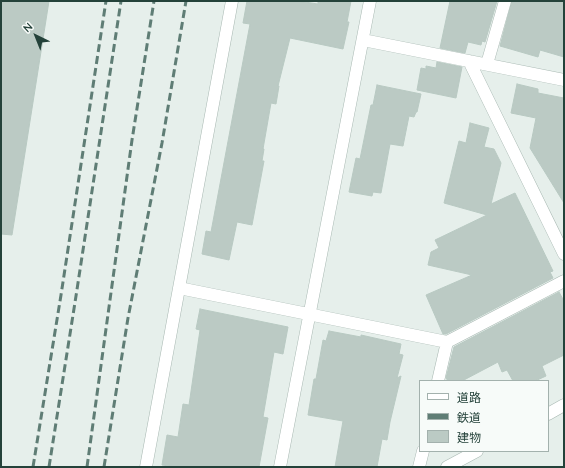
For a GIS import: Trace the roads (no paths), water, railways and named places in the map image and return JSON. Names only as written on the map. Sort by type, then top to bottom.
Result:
[{"type":"street","points":[[146,467],[232,1]]},
{"type":"street","points":[[280,467],[370,1]]},
{"type":"street","points":[[487,64],[505,1]]},
{"type":"street","points":[[363,40],[564,80]]},
{"type":"street","points":[[469,60],[564,254]]},
{"type":"street","points":[[179,288],[447,342],[564,281]]},
{"type":"street","points":[[438,380],[447,342]]},
{"type":"street","points":[[549,413],[564,405]]},
{"type":"street","points":[[419,467],[423,452]]},
{"type":"street","points":[[446,467],[475,452]]},
{"type":"railway","points":[[33,467],[106,1]]},
{"type":"railway","points":[[49,467],[121,1]]},
{"type":"railway","points":[[87,467],[132,140],[154,1]]},
{"type":"railway","points":[[104,467],[128,318],[162,143],[186,1]]}]
